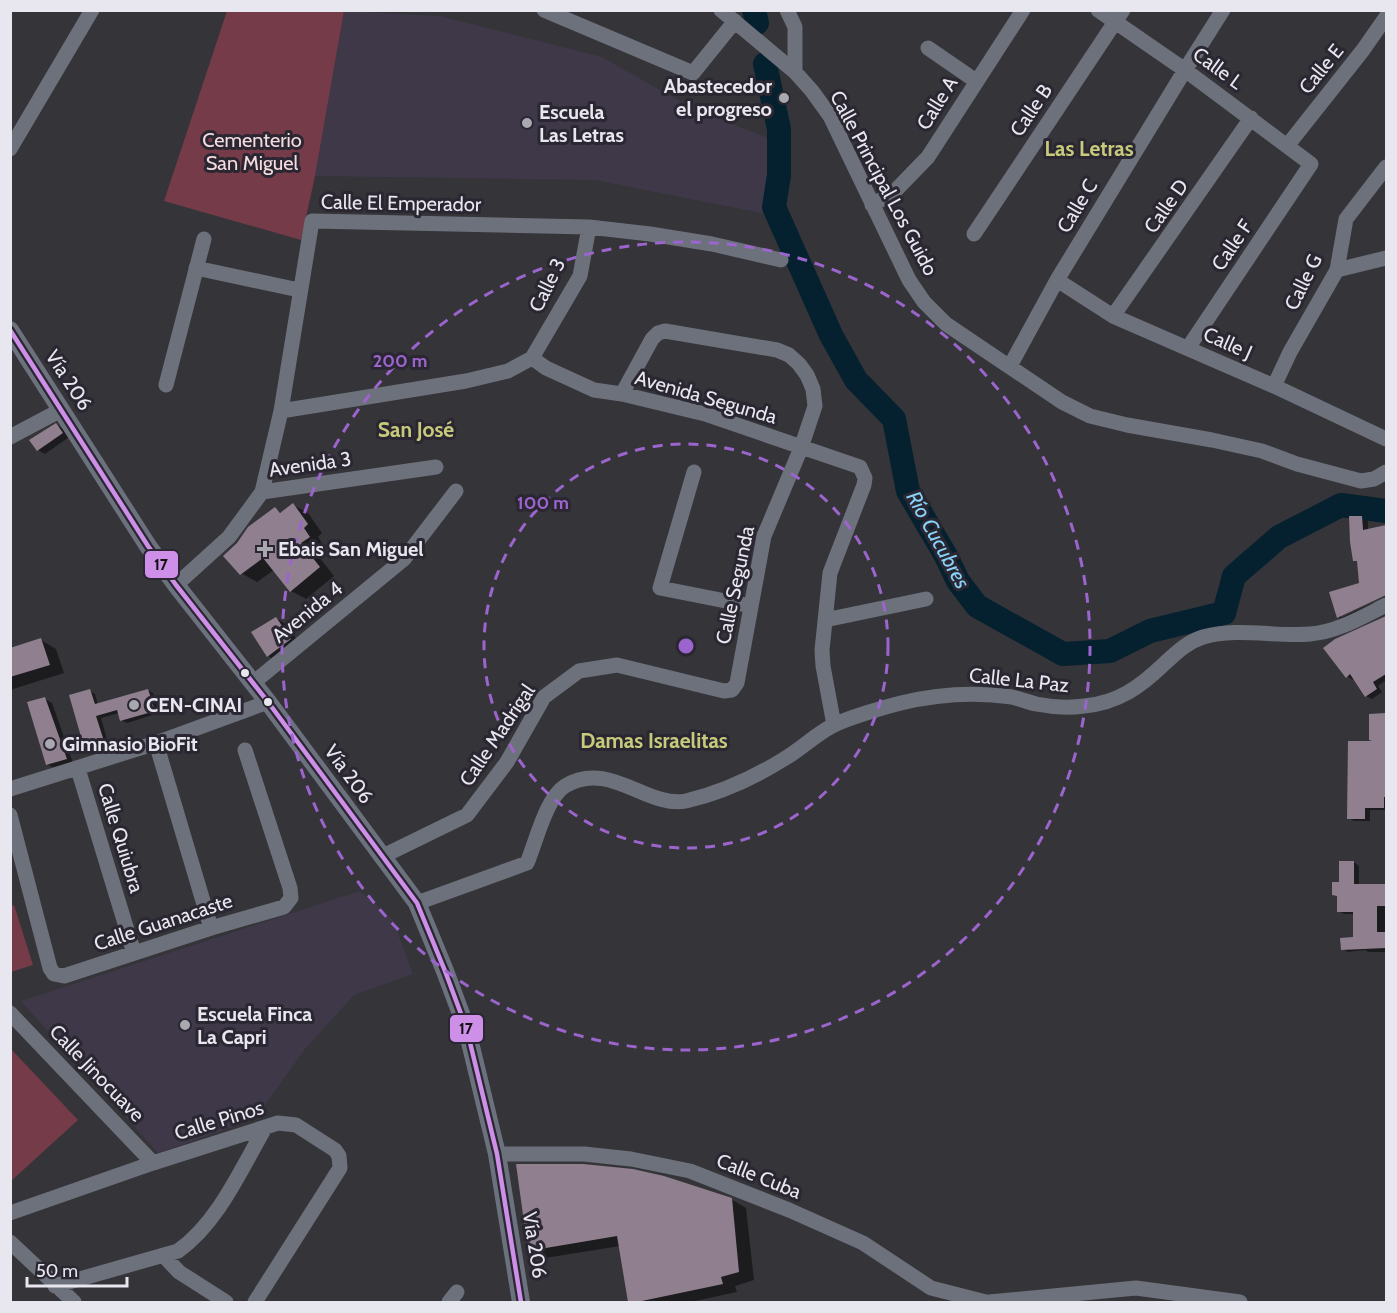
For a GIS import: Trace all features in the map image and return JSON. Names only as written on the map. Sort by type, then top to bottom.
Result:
[{"type":"main road","name":"Vía 206","points":[[10,330],[148,546],[268,702],[417,903],[467,1030],[497,1154],[521,1302]]},
{"type":"street","points":[[10,149],[92,10]]},
{"type":"street","points":[[544,10],[693,73],[735,21]]},
{"type":"street","name":"Calle Principal Los Guido","points":[[722,10],[795,72],[830,116],[909,280],[924,302],[946,324],[1062,402],[1090,416],[1262,451],[1298,464],[1361,481],[1374,479],[1386,472]]},
{"type":"street","points":[[787,10],[795,27],[795,72]]},
{"type":"street","name":"Calle A","points":[[872,205],[894,192],[928,157],[1023,10]]},
{"type":"street","name":"Calle L","points":[[1098,10],[1119,16],[1185,70],[1311,164]]},
{"type":"street","name":"Calle C","points":[[1010,366],[1057,280],[1223,10]]},
{"type":"street","name":"Calle B","points":[[974,234],[1119,16]]},
{"type":"street","name":"Calle E","points":[[1287,146],[1386,17]]},
{"type":"street","points":[[928,48],[975,81]]},
{"type":"street","name":"Calle D","points":[[1113,316],[1251,118]]},
{"type":"street","name":"Calle F","points":[[1188,348],[1311,164]]},
{"type":"street","name":"Calle G","points":[[1274,386],[1290,352],[1337,270],[1346,219],[1386,167]]},
{"type":"street","name":"Calle El Emperador","points":[[176,585],[229,537],[262,492],[281,411],[312,221],[589,227],[701,242],[781,260]]},
{"type":"street","name":"Calle 3","points":[[532,358],[580,276],[589,227]]},
{"type":"street","points":[[166,385],[204,238]]},
{"type":"street","points":[[1337,270],[1386,258]]},
{"type":"street","points":[[196,268],[299,290]]},
{"type":"street","name":"Calle J","points":[[1057,280],[1113,316],[1274,386],[1386,439]]},
{"type":"street","name":"Calle Segunda","points":[[622,394],[652,339],[658,333],[665,332],[777,350],[789,355],[799,364],[813,389],[815,406],[801,448],[764,536],[737,683],[732,690],[724,691]]},
{"type":"street","points":[[281,411],[466,381],[508,371],[532,358]]},
{"type":"street","name":"Avenida Segunda","points":[[532,358],[546,368],[594,390],[622,394],[705,414],[860,467],[865,478],[864,485],[831,573],[825,620]]},
{"type":"street","points":[[10,437],[61,410]]},
{"type":"street","name":"Avenida 3","points":[[262,492],[436,466]]},
{"type":"street","points":[[694,472],[660,588],[751,606]]},
{"type":"street","name":"Avenida 4","points":[[253,683],[405,559],[456,491]]},
{"type":"street","points":[[834,725],[822,666],[825,620],[926,599]]},
{"type":"street","name":"Calle La Paz","points":[[417,903],[527,863],[554,796],[577,780],[605,779],[667,800],[682,802],[746,780],[784,759],[834,725],[901,703],[945,695],[1014,698],[1039,705],[1064,707],[1114,701],[1138,687],[1177,651],[1203,637],[1224,633],[1311,634],[1332,630],[1386,605]]},
{"type":"street","name":"Calle Madrigal","points":[[381,856],[467,815],[507,762],[544,697],[579,672],[617,665],[724,691]]},
{"type":"street","points":[[10,789],[156,743],[268,702]]},
{"type":"street","points":[[156,743],[211,928]]},
{"type":"street","name":"Calle Guanacaste","points":[[10,814],[50,968],[54,974],[64,976],[211,928],[284,907],[291,898],[290,888],[245,750]]},
{"type":"street","name":"Calle Quiubra","points":[[78,769],[134,953]]},
{"type":"street","name":"Calle Jinocuave","points":[[10,1013],[153,1163]]},
{"type":"street","name":"Calle Pinos","points":[[10,1213],[153,1163],[278,1123],[296,1125],[335,1149],[341,1163],[340,1168],[255,1302]]},
{"type":"street","points":[[55,1286],[178,1251],[192,1242],[212,1218],[266,1128]]},
{"type":"street","name":"Calle Cuba","points":[[497,1154],[584,1154],[631,1159],[690,1171],[789,1210],[863,1243],[931,1288],[988,1302],[1136,1288],[1240,1302]]},
{"type":"street","points":[[10,1242],[74,1302]]},
{"type":"street","points":[[163,1255],[179,1272],[226,1302]]},
{"type":"shaded area","name":"Escuela Las Letras","points":[[344,11],[440,16],[602,57],[690,107],[770,139],[766,214],[595,180],[315,176]]},
{"type":"shaded area","name":"Escuela Finca La Capri","points":[[360,891],[393,920],[413,974],[354,995],[305,1049],[255,1119],[158,1153],[21,1001]]},
{"type":"green space","name":"Cementerio San Miguel","points":[[227,11],[344,11],[315,176],[301,240],[164,201]]},
{"type":"green space","points":[[14,905],[33,965],[11,972],[11,906]]},
{"type":"green space","points":[[11,1049],[78,1120],[10,1181]]},
{"type":"building","points":[[56,423],[63,433],[37,451],[29,440]]},
{"type":"building","name":"Ebais San Miguel","points":[[293,503],[308,524],[304,528],[310,537],[301,543],[320,567],[290,592],[263,558],[240,575],[223,556],[237,543],[248,527],[275,507],[280,513]]},
{"type":"building","points":[[1349,516],[1362,516],[1363,530],[1386,525],[1386,595],[1337,618],[1329,592],[1359,583],[1357,561],[1353,561],[1350,542]]},
{"type":"building","points":[[1386,616],[1386,674],[1373,682],[1377,689],[1365,697],[1350,674],[1346,678],[1323,648],[1335,639]]},
{"type":"building","points":[[276,617],[291,639],[267,657],[251,632]]},
{"type":"building","points":[[41,638],[50,665],[10,677],[10,648]]},
{"type":"building","points":[[90,689],[95,704],[148,689],[155,711],[120,721],[117,710],[96,716],[104,741],[84,747],[69,695]]},
{"type":"building","points":[[45,697],[67,759],[46,765],[27,702]]},
{"type":"building","points":[[1386,713],[1384,808],[1365,808],[1365,819],[1347,819],[1348,741],[1372,741],[1369,740],[1369,714]]},
{"type":"building","points":[[1339,861],[1354,861],[1354,884],[1386,884],[1386,906],[1377,906],[1377,932],[1386,932],[1386,948],[1341,950],[1340,938],[1353,937],[1353,912],[1337,912],[1337,896],[1332,895],[1332,882],[1339,882]]},
{"type":"building","points":[[516,1164],[583,1164],[633,1169],[664,1176],[732,1198],[739,1272],[721,1277],[723,1284],[628,1302],[617,1236],[528,1251]]},
{"type":"waterway","name":"Río Cucubres","points":[[754,10],[757,23]]},
{"type":"waterway","name":"Río Cucubres","points":[[765,64],[779,129],[779,175],[774,207],[831,335],[856,380],[894,419],[908,491],[958,581],[977,606],[1063,654],[1110,651],[1150,631],[1224,613],[1234,576],[1279,537],[1341,505],[1386,511]]},
{"type":"transit line","name":"17","points":[[10,330],[148,546],[268,702],[417,903],[467,1030],[497,1154],[521,1302]]},
{"type":"place","name":"Abastecedor el progreso","points":[[784,98]]},
{"type":"place","name":"Escuela Las Letras","points":[[527,123]]},
{"type":"place","name":"Ebais San Miguel","points":[[265,549]]},
{"type":"place","name":"CEN-CINAI","points":[[134,705]]},
{"type":"place","name":"Gimnasio BioFit","points":[[50,744]]},
{"type":"place","name":"Escuela Finca La Capri","points":[[185,1025]]},
{"type":"district","name":"Las Letras","points":[[1089,149]]},
{"type":"district","name":"San José","points":[[416,430]]},
{"type":"district","name":"Damas Israelitas","points":[[654,741]]}]
